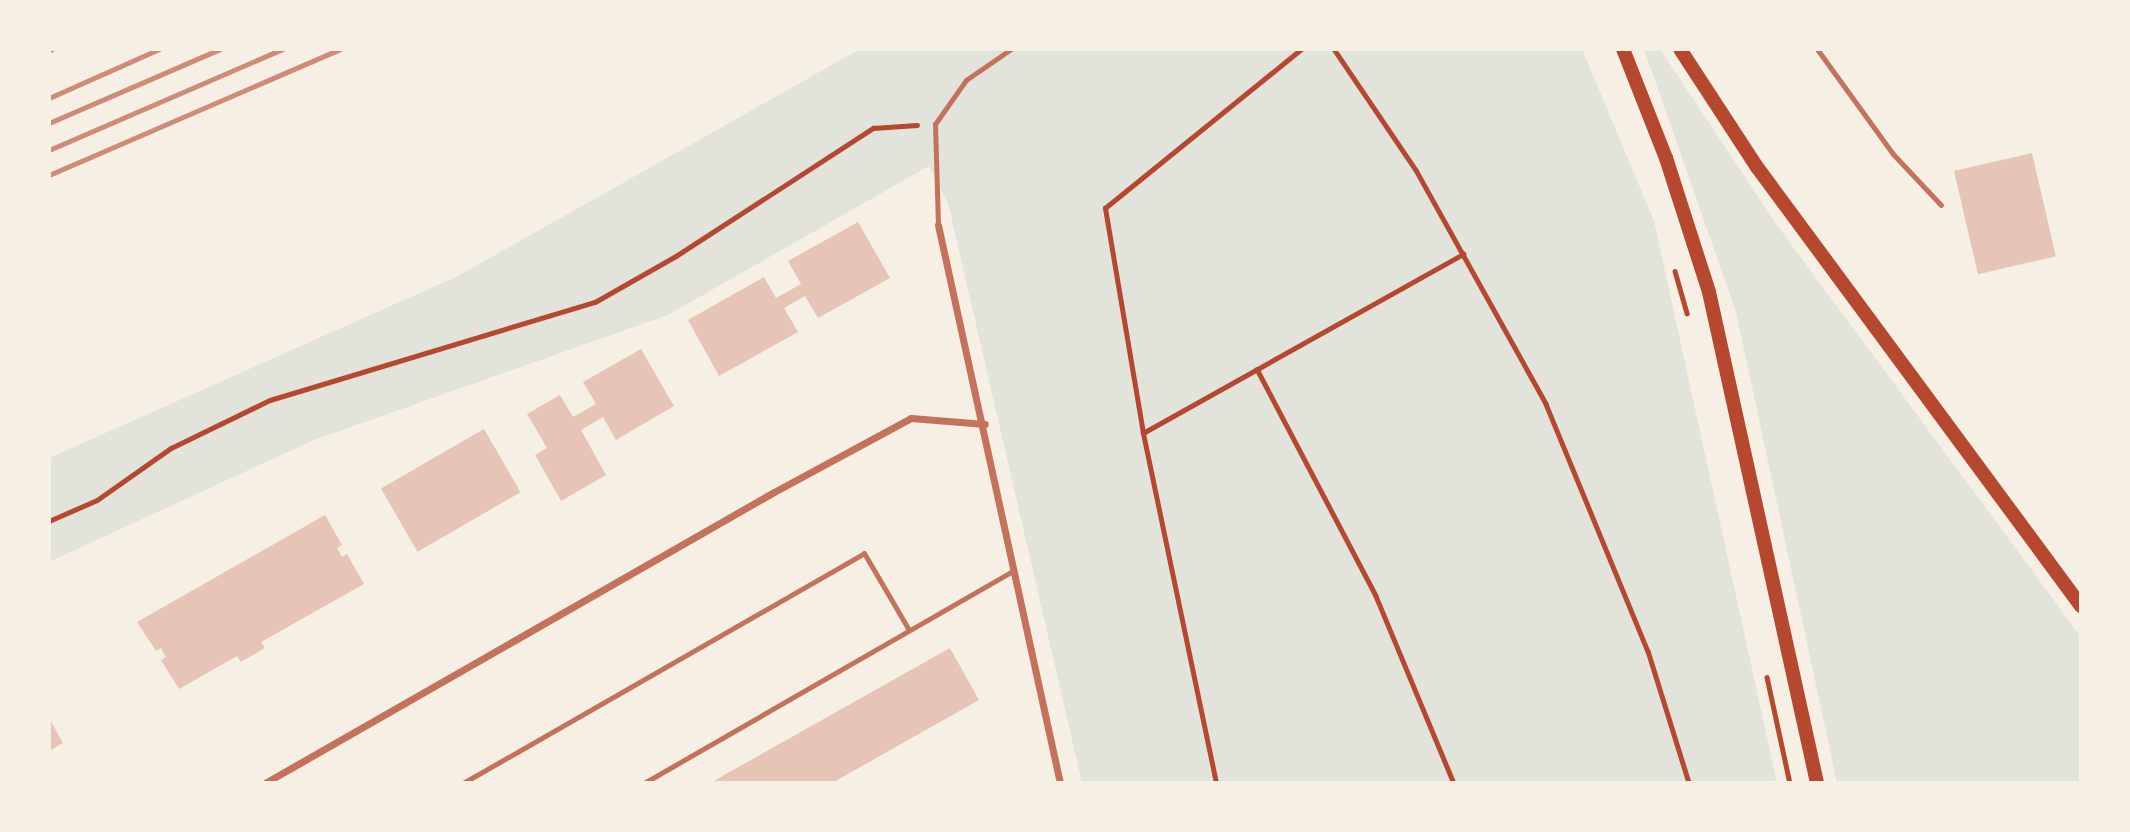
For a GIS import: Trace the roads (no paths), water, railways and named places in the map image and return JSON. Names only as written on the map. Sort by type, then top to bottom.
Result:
[{"type":"main road","points":[[1623,49],[1666,158],[1709,292],[1817,783]]},
{"type":"main road","points":[[1681,49],[1757,167],[2081,606]]},
{"type":"street","points":[[938,225],[985,424],[1060,783]]},
{"type":"street","points":[[265,783],[774,492],[911,418],[985,424]]},
{"type":"lane","points":[[938,225],[935,124],[966,80],[1011,49]]},
{"type":"lane","points":[[1817,49],[1893,154],[1941,205]]},
{"type":"lane","points":[[463,783],[864,553],[909,630]]},
{"type":"lane","points":[[644,783],[1016,569]]},
{"type":"railway","points":[[49,98],[159,49]]},
{"type":"railway","points":[[49,123],[220,49]]},
{"type":"railway","points":[[49,150],[282,49]]},
{"type":"railway","points":[[49,175],[340,49]]}]
